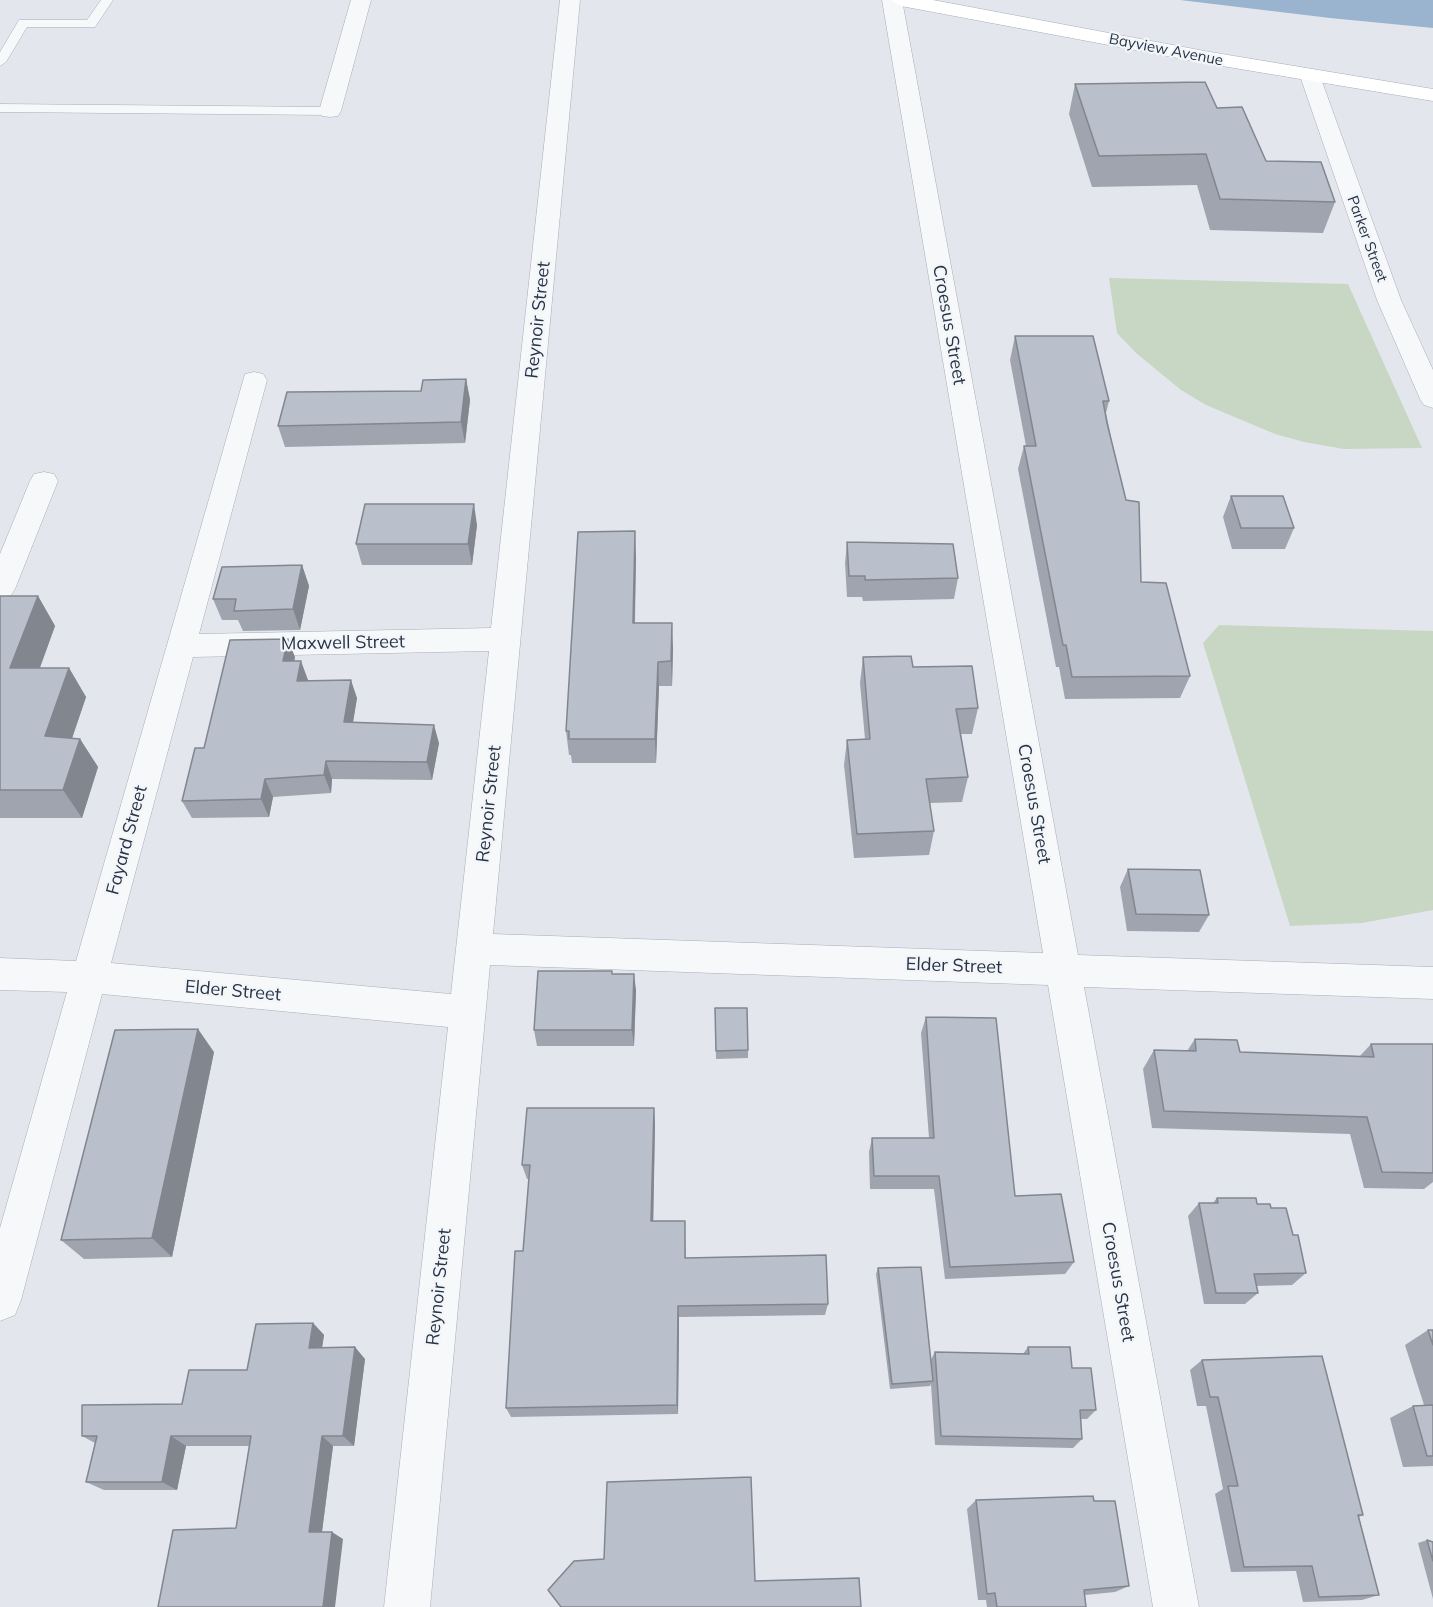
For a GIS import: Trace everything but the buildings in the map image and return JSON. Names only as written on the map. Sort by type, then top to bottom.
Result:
[{"type":"main road","name":"Bayview Avenue","points":[[900,0],[1310,76],[1433,95]]},
{"type":"street","points":[[330,111],[361,0]]},
{"type":"street","name":"Reynoir Street","points":[[407,1607],[570,0]]},
{"type":"street","name":"Croesus Street","points":[[892,0],[1176,1607]]},
{"type":"street","name":"Parker Street","points":[[1310,76],[1389,300],[1433,399]]},
{"type":"street","name":"Fayard Street","points":[[0,1300],[254,380]]},
{"type":"street","points":[[0,589],[44,481]]},
{"type":"street","name":"Maxwell Street","points":[[180,646],[506,639]]},
{"type":"street","name":"Elder Street","points":[[475,950],[1433,983]]},
{"type":"street","name":"Elder Street","points":[[0,974],[89,977],[466,1012]]},
{"type":"lane","points":[[0,62],[23,23],[91,24],[107,0]]},
{"type":"lane","points":[[0,108],[330,111]]},
{"type":"green space","points":[[1109,278],[1348,284],[1422,448],[1344,449],[1304,442],[1275,434],[1206,405],[1181,390],[1136,353],[1117,333]]},
{"type":"green space","points":[[1219,625],[1433,631],[1433,910],[1362,923],[1290,926],[1203,643]]},
{"type":"water","points":[[1180,0],[1433,0],[1433,28],[1330,18]]}]
